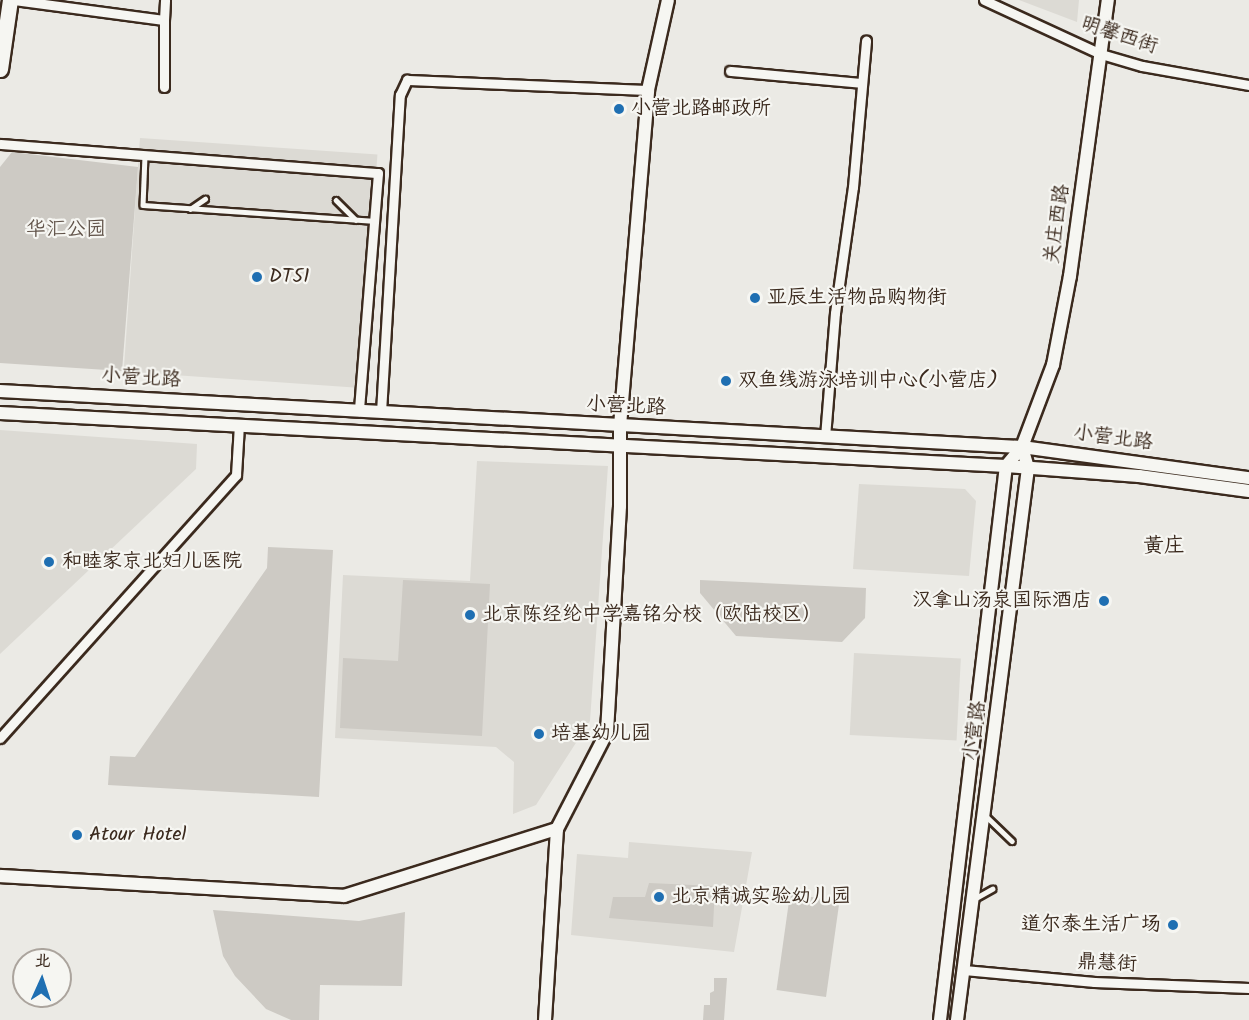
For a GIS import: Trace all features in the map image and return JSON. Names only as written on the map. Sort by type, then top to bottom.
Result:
[{"type":"main road","points":[[0,69],[12,0]]},
{"type":"street","points":[[12,0],[164,20]]},
{"type":"street","points":[[164,87],[165,0]]},
{"type":"street","points":[[545,1020],[557,829],[607,732],[620,426],[648,90],[668,0]]},
{"type":"street","name":"明馨西街","points":[[984,0],[1101,54],[1142,66],[1249,85]]},
{"type":"street","name":"关庄西路","points":[[1022,447],[1055,354],[1070,276],[1108,0]]},
{"type":"street","points":[[825,437],[835,313],[845,253],[866,41]]},
{"type":"street","points":[[730,71],[861,83]]},
{"type":"street","points":[[381,412],[400,95],[407,80],[648,90]]},
{"type":"street","points":[[0,144],[371,170],[378,173],[360,411]]},
{"type":"street","name":"小营北路","points":[[0,391],[1022,447],[1249,478]]},
{"type":"street","name":"小营北路","points":[[0,413],[1006,466],[1139,476],[1249,491]]},
{"type":"street","points":[[0,738],[236,475],[239,425]]},
{"type":"street","points":[[1006,466],[1022,447]]},
{"type":"street","name":"小营路","points":[[957,1020],[1028,468],[1022,447]]},
{"type":"street","name":"小营路","points":[[940,1020],[1006,466]]},
{"type":"street","points":[[0,876],[344,896],[557,829]]},
{"type":"street","name":"鼎慧街","points":[[964,970],[1094,982],[1249,988]]},
{"type":"lane","points":[[146,154],[143,206],[375,221]]},
{"type":"lane","points":[[190,209],[206,199]]},
{"type":"lane","points":[[336,200],[356,220]]},
{"type":"lane","points":[[985,814],[1012,841]]},
{"type":"lane","points":[[974,899],[992,889]]},
{"type":"shaded area","points":[[1019,0],[1079,0],[1077,22]]},
{"type":"shaded area","name":"DT51","points":[[140,138],[377,155],[361,388],[124,371]]},
{"type":"shaded area","name":"和睦家京北妇儿医院","points":[[0,430],[197,444],[196,469],[0,654]]},
{"type":"shaded area","name":"北京陈经纶中学嘉铭分校（欧陆校区）","points":[[477,461],[608,466],[590,721],[536,805],[513,814],[514,762],[496,747],[335,738],[343,575],[470,581]]},
{"type":"shaded area","points":[[859,484],[965,489],[976,501],[969,576],[853,569]]},
{"type":"shaded area","points":[[854,653],[961,659],[957,740],[850,735]]},
{"type":"shaded area","name":"北京精诚实验幼儿园","points":[[629,842],[752,852],[734,952],[571,935],[577,854],[628,858]]},
{"type":"green space","name":"华汇公园","points":[[12,152],[138,167],[122,371],[0,363],[0,167]]},
{"type":"green space","points":[[268,547],[333,550],[319,797],[108,785],[110,756],[135,757],[267,568]]},
{"type":"green space","points":[[403,580],[490,584],[482,736],[340,728],[343,658],[398,661]]},
{"type":"green space","points":[[700,580],[866,588],[865,618],[842,642],[736,636],[700,593]]},
{"type":"green space","points":[[649,883],[715,886],[713,927],[609,918],[613,897],[645,897]]},
{"type":"green space","points":[[790,894],[840,901],[826,997],[777,990]]},
{"type":"green space","points":[[213,910],[359,921],[405,912],[402,986],[320,985],[319,1020],[291,1020],[266,1009],[235,976],[223,956]]},
{"type":"green space","points":[[714,978],[727,978],[724,1020],[703,1020],[704,1005],[710,1005],[710,993],[714,991]]},
{"type":"place","name":"小营北路邮政所","points":[[619,109]]},
{"type":"place","name":"DT51","points":[[257,277]]},
{"type":"place","name":"亚辰生活物品购物街","points":[[755,298]]},
{"type":"place","name":"双鱼线游泳培训中心(小营店)","points":[[726,381]]},
{"type":"place","name":"和睦家京北妇儿医院","points":[[49,562]]},
{"type":"place","name":"汉拿山汤泉国际酒店","points":[[1104,601]]},
{"type":"place","name":"北京陈经纶中学嘉铭分校（欧陆校区）","points":[[470,615]]},
{"type":"place","name":"培基幼儿园","points":[[539,734]]},
{"type":"place","name":"Atour Hotel","points":[[77,835]]},
{"type":"place","name":"北京精诚实验幼儿园","points":[[659,897]]},
{"type":"place","name":"道尔泰生活广场","points":[[1173,925]]},
{"type":"district","name":"黄庄","points":[[1164,547]]}]
